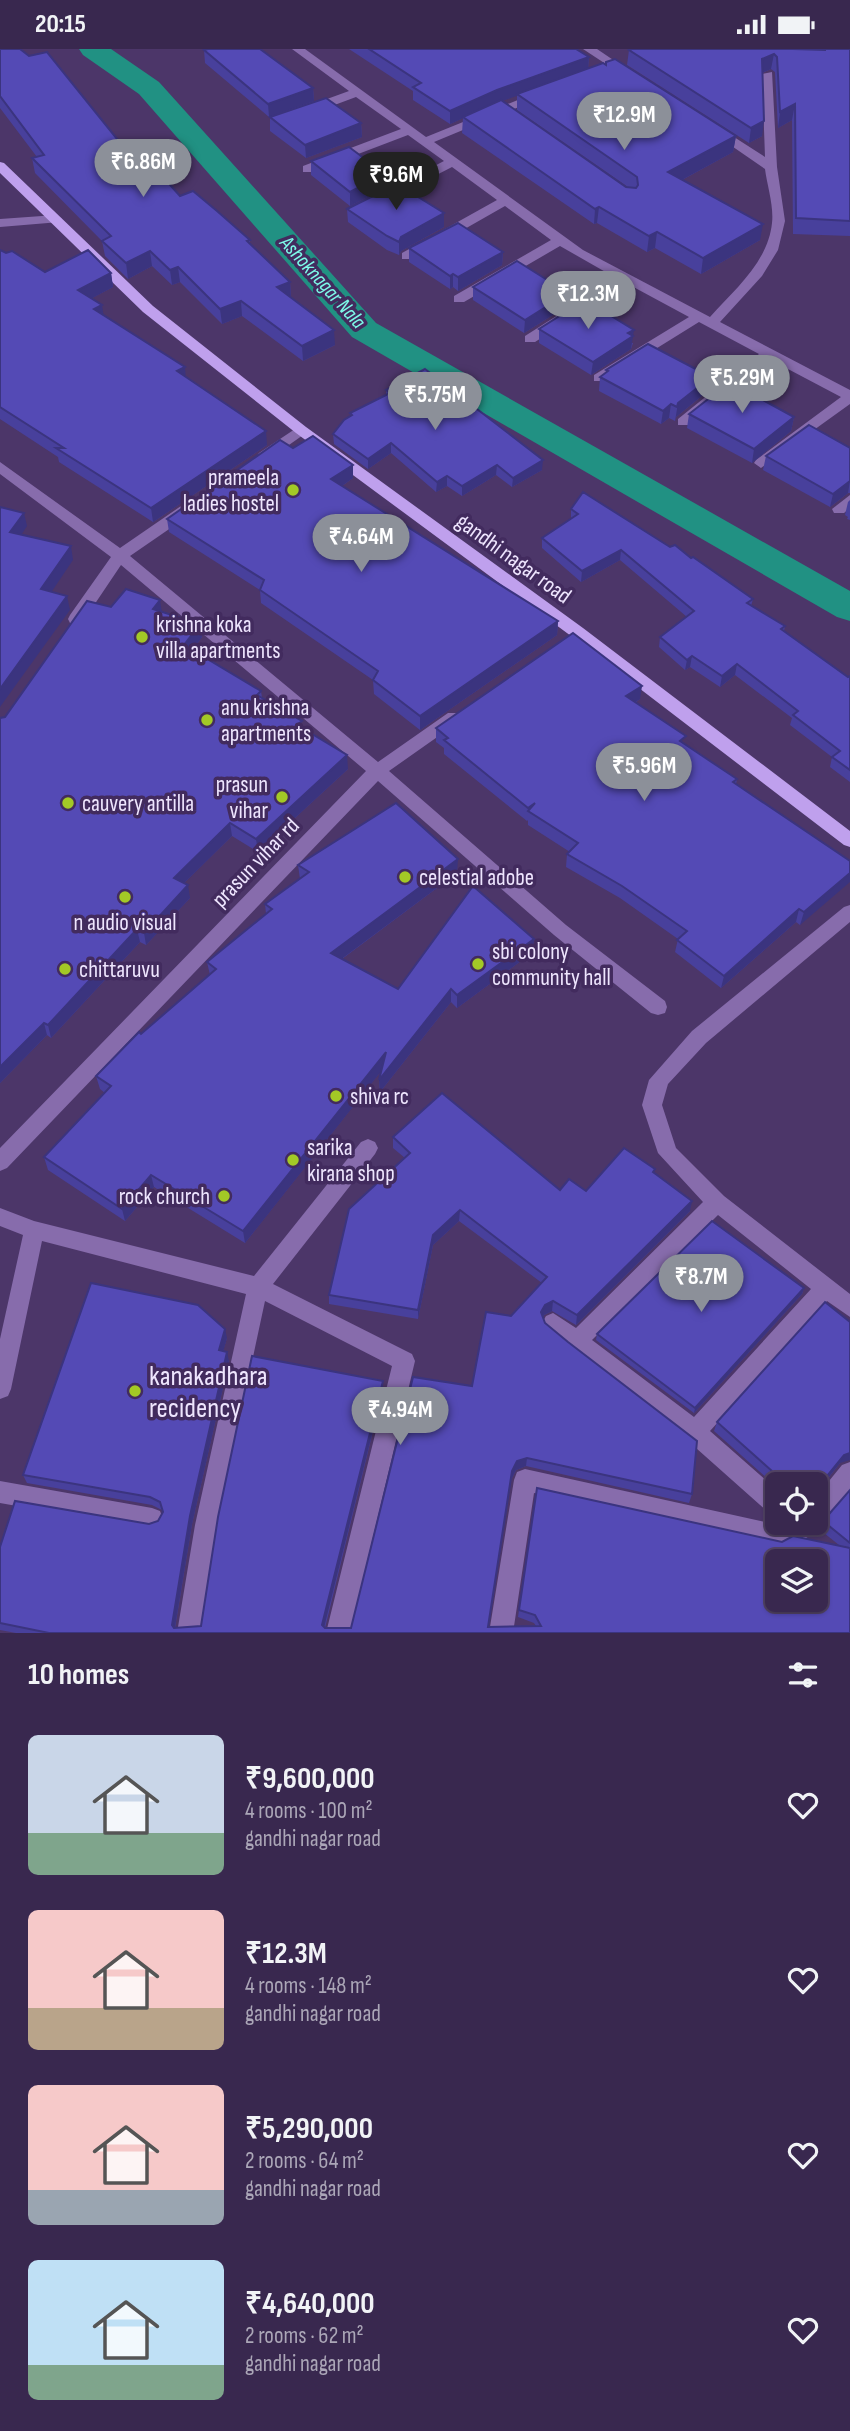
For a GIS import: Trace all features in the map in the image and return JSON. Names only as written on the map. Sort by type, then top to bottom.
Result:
[{"type":"main road","name":"gandhi nagar road","points":[[0,166],[148,309],[301,430],[571,636],[850,840]]},
{"type":"street","points":[[298,49],[578,253],[850,397],[761,463]]},
{"type":"street","points":[[594,51],[638,81]]},
{"type":"street","points":[[603,71],[616,67]]},
{"type":"street","points":[[599,378],[705,320],[757,273],[772,250],[779,221],[771,167],[768,73]]},
{"type":"street","points":[[426,141],[507,112],[553,90]]},
{"type":"street","points":[[298,114],[358,92]]},
{"type":"street","points":[[705,124],[771,167]]},
{"type":"street","points":[[307,169],[410,130]]},
{"type":"street","points":[[364,207],[454,161]]},
{"type":"street","points":[[407,256],[506,200]]},
{"type":"street","points":[[0,223],[57,219]]},
{"type":"street","points":[[459,299],[560,240]]},
{"type":"street","points":[[530,339],[625,278]]},
{"type":"street","points":[[683,422],[768,353]]},
{"type":"street","points":[[256,461],[301,430]]},
{"type":"street","points":[[0,467],[120,556],[377,771],[560,930],[658,1007]]},
{"type":"street","points":[[64,635],[120,556],[199,501]]},
{"type":"street","name":"prasun vihar rd","points":[[0,1162],[377,771],[466,709]]},
{"type":"street","points":[[850,912],[699,1037],[659,1080],[652,1105],[668,1153],[717,1202],[850,1307]]},
{"type":"street","points":[[189,1633],[206,1525],[258,1287],[368,1148]]},
{"type":"street","points":[[576,1342],[717,1202]]},
{"type":"street","points":[[0,1217],[34,1230],[258,1287],[404,1361],[338,1633]]},
{"type":"street","points":[[0,1389],[34,1230]]},
{"type":"street","points":[[695,1432],[825,1288]]},
{"type":"street","points":[[553,1323],[695,1432],[765,1494]]},
{"type":"street","points":[[828,1500],[850,1473]]},
{"type":"street","points":[[525,1633],[502,1630],[525,1480],[765,1525]]},
{"type":"street","points":[[0,1492],[152,1519]]},
{"type":"building","points":[[0,49],[20,49],[29,56],[47,52],[134,160],[145,157],[180,196],[193,191],[217,211],[250,240],[247,241],[290,282],[277,287],[334,330],[302,346],[241,301],[220,309],[178,267],[170,270],[150,251],[126,263],[102,241],[111,236],[32,158],[44,155],[0,96]]},
{"type":"building","points":[[260,49],[313,88],[268,104],[204,50]]},
{"type":"building","points":[[369,49],[576,49],[589,57],[497,90],[450,111],[413,87],[421,83]]},
{"type":"building","points":[[850,49],[850,221],[796,218],[795,104],[780,112],[777,57],[774,54],[762,59],[764,121],[751,128],[629,50]]},
{"type":"building","points":[[615,59],[736,136],[668,172],[763,224],[703,258],[657,232],[649,236],[599,207],[595,209],[463,117],[501,100],[626,187],[636,188],[637,177],[517,94],[603,63],[606,65],[606,62]]},
{"type":"building","points":[[326,98],[361,123],[305,145],[270,117]]},
{"type":"building","points":[[349,147],[385,174],[350,192],[311,161]]},
{"type":"building","points":[[397,184],[444,213],[401,237],[399,242],[347,209]]},
{"type":"building","points":[[458,223],[503,252],[458,277],[453,274],[450,276],[409,248]]},
{"type":"building","points":[[0,250],[6,253],[12,251],[45,272],[88,250],[111,273],[78,290],[102,305],[94,309],[185,367],[177,371],[266,431],[151,508],[56,448],[64,448],[0,407]]},
{"type":"building","points":[[517,261],[568,293],[525,320],[473,287]]},
{"type":"building","points":[[585,300],[634,330],[628,333],[633,336],[593,362],[539,329]]},
{"type":"building","points":[[648,344],[711,377],[678,403],[677,407],[671,404],[663,411],[600,377],[608,371],[606,370]]},
{"type":"building","points":[[425,369],[543,460],[513,478],[497,465],[462,486],[447,476],[437,482],[391,443],[368,459],[333,434],[344,420],[352,415],[350,413],[390,393],[386,390]]},
{"type":"building","points":[[730,382],[794,417],[754,449],[689,414]]},
{"type":"building","points":[[809,425],[850,448],[850,481],[833,494],[766,456]]},
{"type":"building","points":[[313,436],[353,465],[331,479],[558,621],[420,716],[373,680],[378,671],[260,590],[264,580],[167,519],[280,440],[293,448]]},
{"type":"building","points":[[583,492],[670,547],[675,545],[693,557],[753,599],[747,603],[785,626],[781,629],[850,676],[850,770],[832,757],[840,751],[793,715],[798,711],[737,664],[722,676],[692,656],[687,660],[660,637],[694,611],[621,550],[582,571],[542,538],[578,514],[571,509]]},
{"type":"building","points":[[0,507],[24,513],[10,532],[71,546],[41,589],[67,596],[0,689]]},
{"type":"building","points":[[126,589],[160,600],[153,609],[200,624],[184,645],[261,691],[257,695],[302,721],[297,725],[347,755],[256,839],[230,823],[174,878],[188,885],[144,933],[137,929],[48,1025],[44,1023],[0,1067],[0,718],[5,717],[87,601],[111,607]]},
{"type":"building","points":[[573,633],[642,686],[626,696],[686,736],[680,741],[737,779],[733,782],[850,861],[850,873],[804,912],[799,909],[724,976],[677,940],[687,931],[622,886],[567,854],[578,843],[528,811],[535,803],[528,808],[444,740],[448,738],[436,728]]},
{"type":"building","points":[[396,803],[458,859],[331,953],[398,989],[473,886],[534,939],[457,995],[451,989],[379,1080],[386,1052],[243,1231],[151,1175],[122,1209],[44,1157],[111,1086],[96,1076],[139,1032],[141,1034],[216,969],[207,962],[272,909],[265,904],[309,872],[298,865]]},
{"type":"building","points":[[442,1093],[560,1190],[569,1179],[586,1191],[624,1148],[655,1169],[653,1172],[692,1201],[577,1315],[553,1301],[545,1305],[541,1312],[545,1323],[697,1441],[692,1494],[527,1458],[517,1461],[512,1471],[488,1627],[541,1626],[535,1615],[519,1610],[537,1488],[782,1542],[793,1536],[850,1548],[850,1633],[49,1633],[0,1623],[0,1547],[15,1501],[149,1524],[158,1521],[163,1512],[160,1502],[150,1497],[23,1475],[91,1283],[198,1305],[225,1329],[219,1350],[227,1352],[190,1516],[172,1625],[174,1628],[201,1626],[218,1517],[252,1356],[383,1381],[322,1625],[325,1628],[351,1628],[413,1377],[472,1386],[486,1312],[511,1316],[547,1277],[460,1210],[433,1235],[418,1310],[329,1295],[349,1209],[410,1153],[393,1137]]},
{"type":"building","points":[[712,1221],[804,1288],[695,1408],[597,1334]]},
{"type":"building","points":[[825,1302],[850,1322],[850,1453],[844,1455],[828,1475],[828,1472],[773,1472],[717,1422]]},
{"type":"building","points":[[850,1490],[850,1543],[828,1525],[828,1515]]},
{"type":"waterway","name":"Ashoknagar Nala","points":[[93,49],[149,88],[364,330],[850,608]]},
{"type":"place","name":"prameela ladies hostel","points":[[293,490]]},
{"type":"place","name":"krishna koka villa apartments","points":[[142,637]]},
{"type":"place","name":"anu krishna apartments","points":[[207,720]]},
{"type":"place","name":"prasun vihar","points":[[282,797]]},
{"type":"place","name":"cauvery antilla","points":[[68,803]]},
{"type":"place","name":"celestial adobe","points":[[405,877]]},
{"type":"place","name":"n audio visual","points":[[125,897]]},
{"type":"place","name":"sbi colony community hall","points":[[478,964]]},
{"type":"place","name":"chittaruvu","points":[[65,969]]},
{"type":"place","name":"shiva rc","points":[[336,1096]]},
{"type":"place","name":"sarika kirana shop","points":[[293,1160]]},
{"type":"place","name":"rock church","points":[[224,1196]]},
{"type":"place","name":"kanakadhara recidency","points":[[135,1391]]}]
